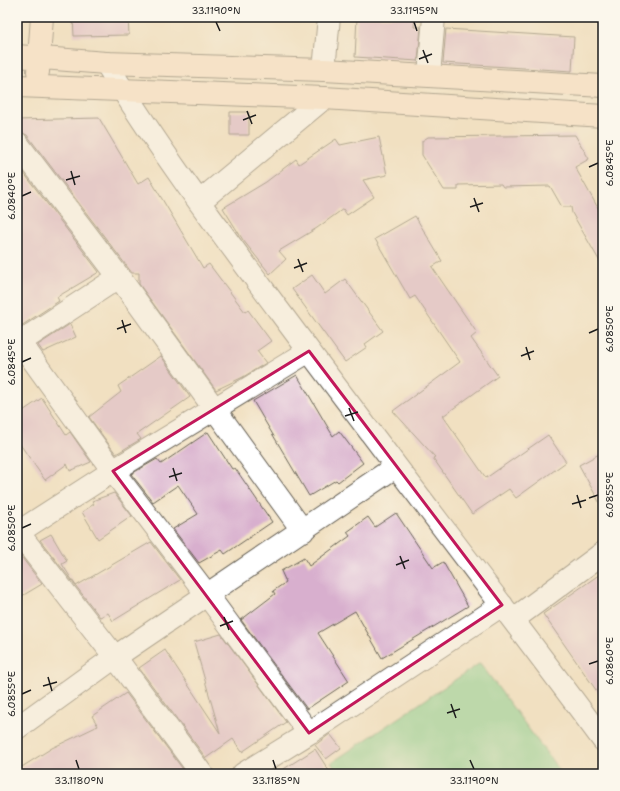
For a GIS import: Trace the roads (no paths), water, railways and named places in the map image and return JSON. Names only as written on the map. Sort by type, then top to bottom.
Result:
[{"type":"main road","points":[[42,17],[39,57],[26,86],[324,98],[603,116]]},
{"type":"main road","points":[[17,56],[106,63],[324,70],[603,86]]},
{"type":"street","points":[[324,70],[329,17]]},
{"type":"street","points":[[429,75],[434,17]]},
{"type":"street","points":[[106,63],[122,90],[199,202],[395,467],[508,612],[603,740]]},
{"type":"street","points":[[199,202],[324,98]]},
{"type":"street","points":[[17,143],[216,408],[303,531]]},
{"type":"street","points":[[119,277],[18,341],[113,471],[309,733]]},
{"type":"street","points":[[202,774],[115,657],[17,532],[113,471],[309,351]]},
{"type":"street","points":[[17,728],[115,657],[208,596],[395,467]]},
{"type":"street","points":[[243,774],[603,553]]}]
